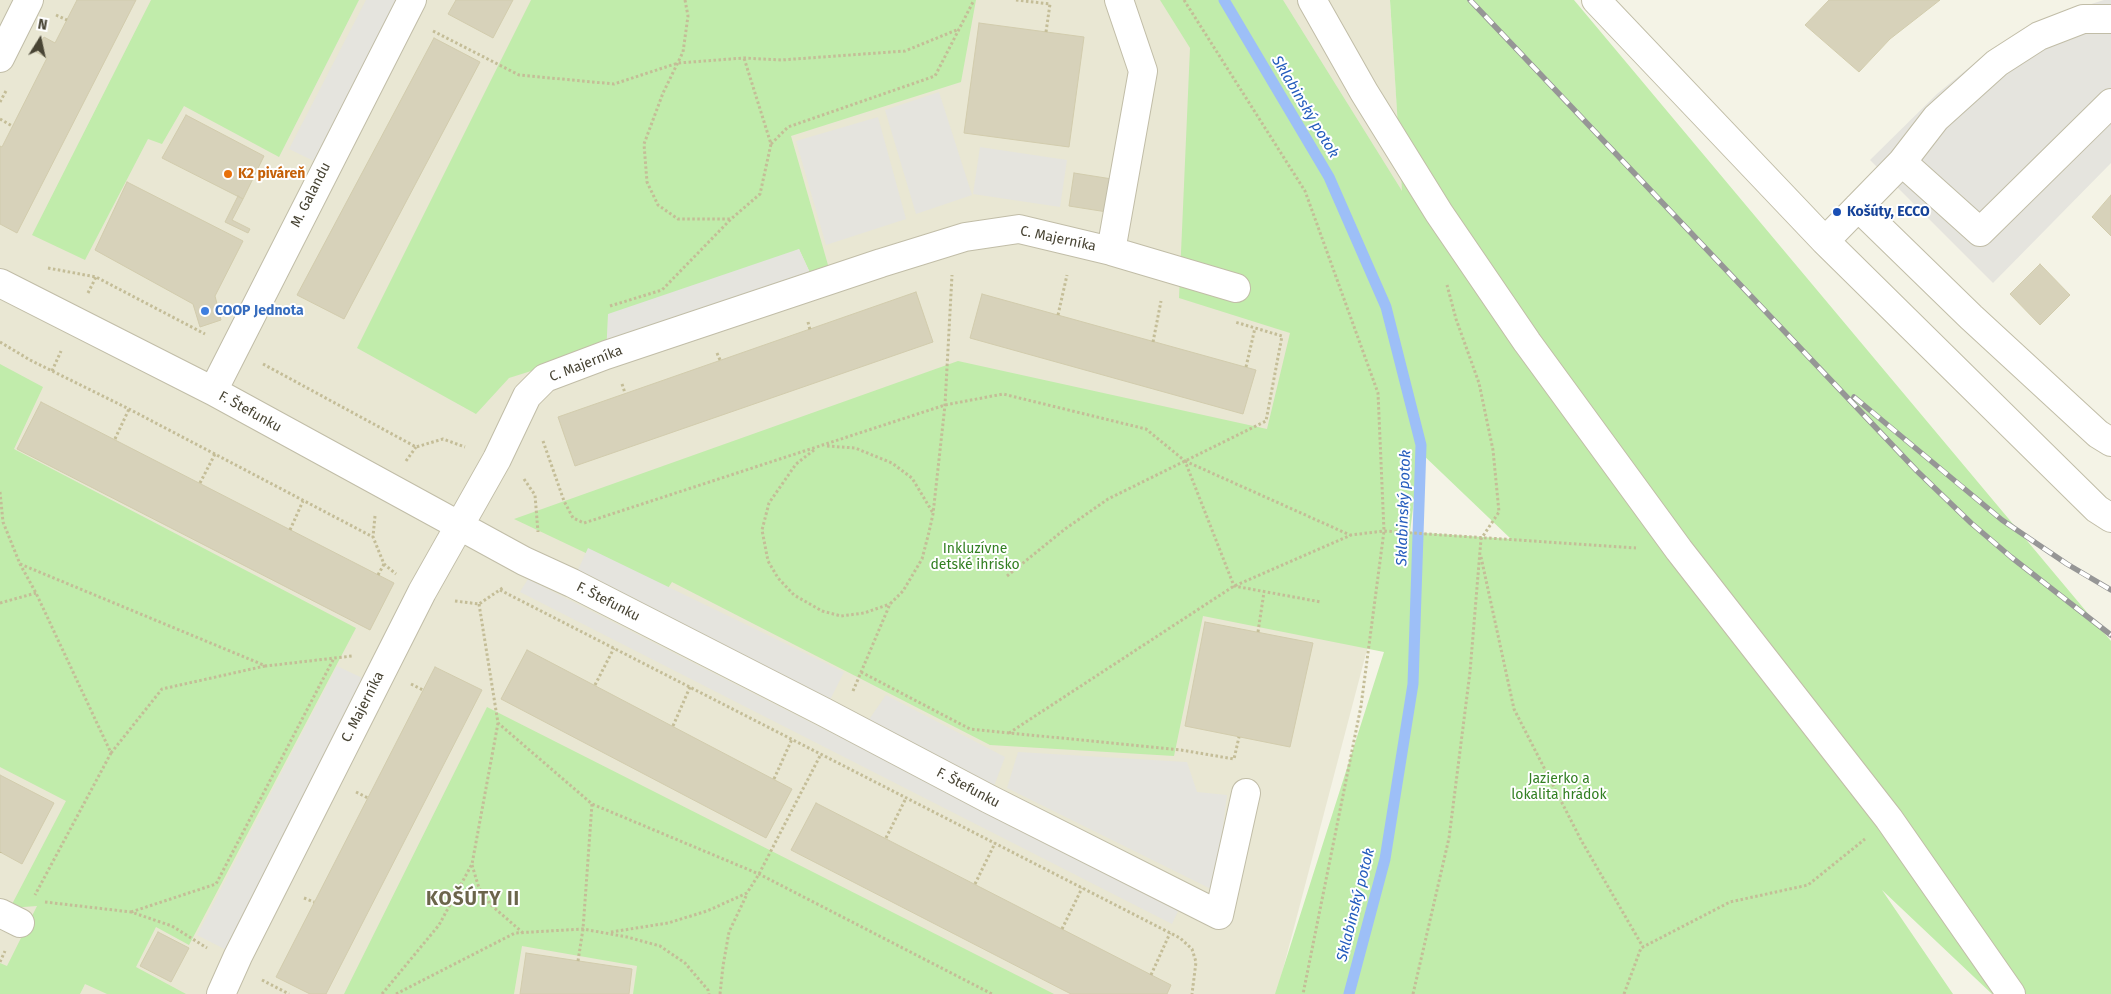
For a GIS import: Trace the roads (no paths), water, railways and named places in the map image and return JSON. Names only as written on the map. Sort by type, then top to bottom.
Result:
[{"type":"street","points":[[0,58],[30,0]]},
{"type":"street","name":"M. Galandu","points":[[213,391],[412,0]]},
{"type":"street","points":[[1111,250],[1143,71],[1119,0]]},
{"type":"street","points":[[1312,0],[1364,92],[1439,213],[1527,342],[1679,550],[1889,819],[2011,994]]},
{"type":"street","points":[[1596,0],[1824,241],[2097,509],[2111,518]]},
{"type":"street","points":[[1824,241],[1902,162],[1936,118],[1997,63],[2039,36],[2083,19],[2111,19]]},
{"type":"street","points":[[1902,162],[1980,232],[2111,103]]},
{"type":"street","points":[[1858,207],[1971,317],[2098,434],[2111,442]]},
{"type":"street","name":"C. Majerníka","points":[[221,994],[234,964],[422,592],[497,459],[527,396],[546,378],[606,355],[965,236],[1019,230],[1111,250],[1236,288]]},
{"type":"street","name":"F. Štefunku","points":[[0,284],[213,391],[524,561],[1219,915],[1246,793]]},
{"type":"waterway","name":"Sklabinský potok","points":[[1224,0],[1329,177],[1386,307],[1421,445],[1413,684],[1385,859],[1349,994]]},
{"type":"railway","points":[[1470,0],[1917,471],[1971,523],[2011,557],[2111,635]]},
{"type":"railway","points":[[1854,397],[2002,520],[2067,564],[2111,590]]},
{"type":"place","name":"K2 piváreň","points":[[228,174]]},
{"type":"place","name":"Košúty, ECCO","points":[[1837,212]]},
{"type":"place","name":"COOP Jednota","points":[[205,311]]},
{"type":"district","name":"KOŠÚTY II","points":[[473,900]]},
{"type":"park label","name":"Inkluzívne detské ihrisko","points":[[975,558]]},
{"type":"park label","name":"Jazierko a lokalita hrádok","points":[[1559,788]]}]
